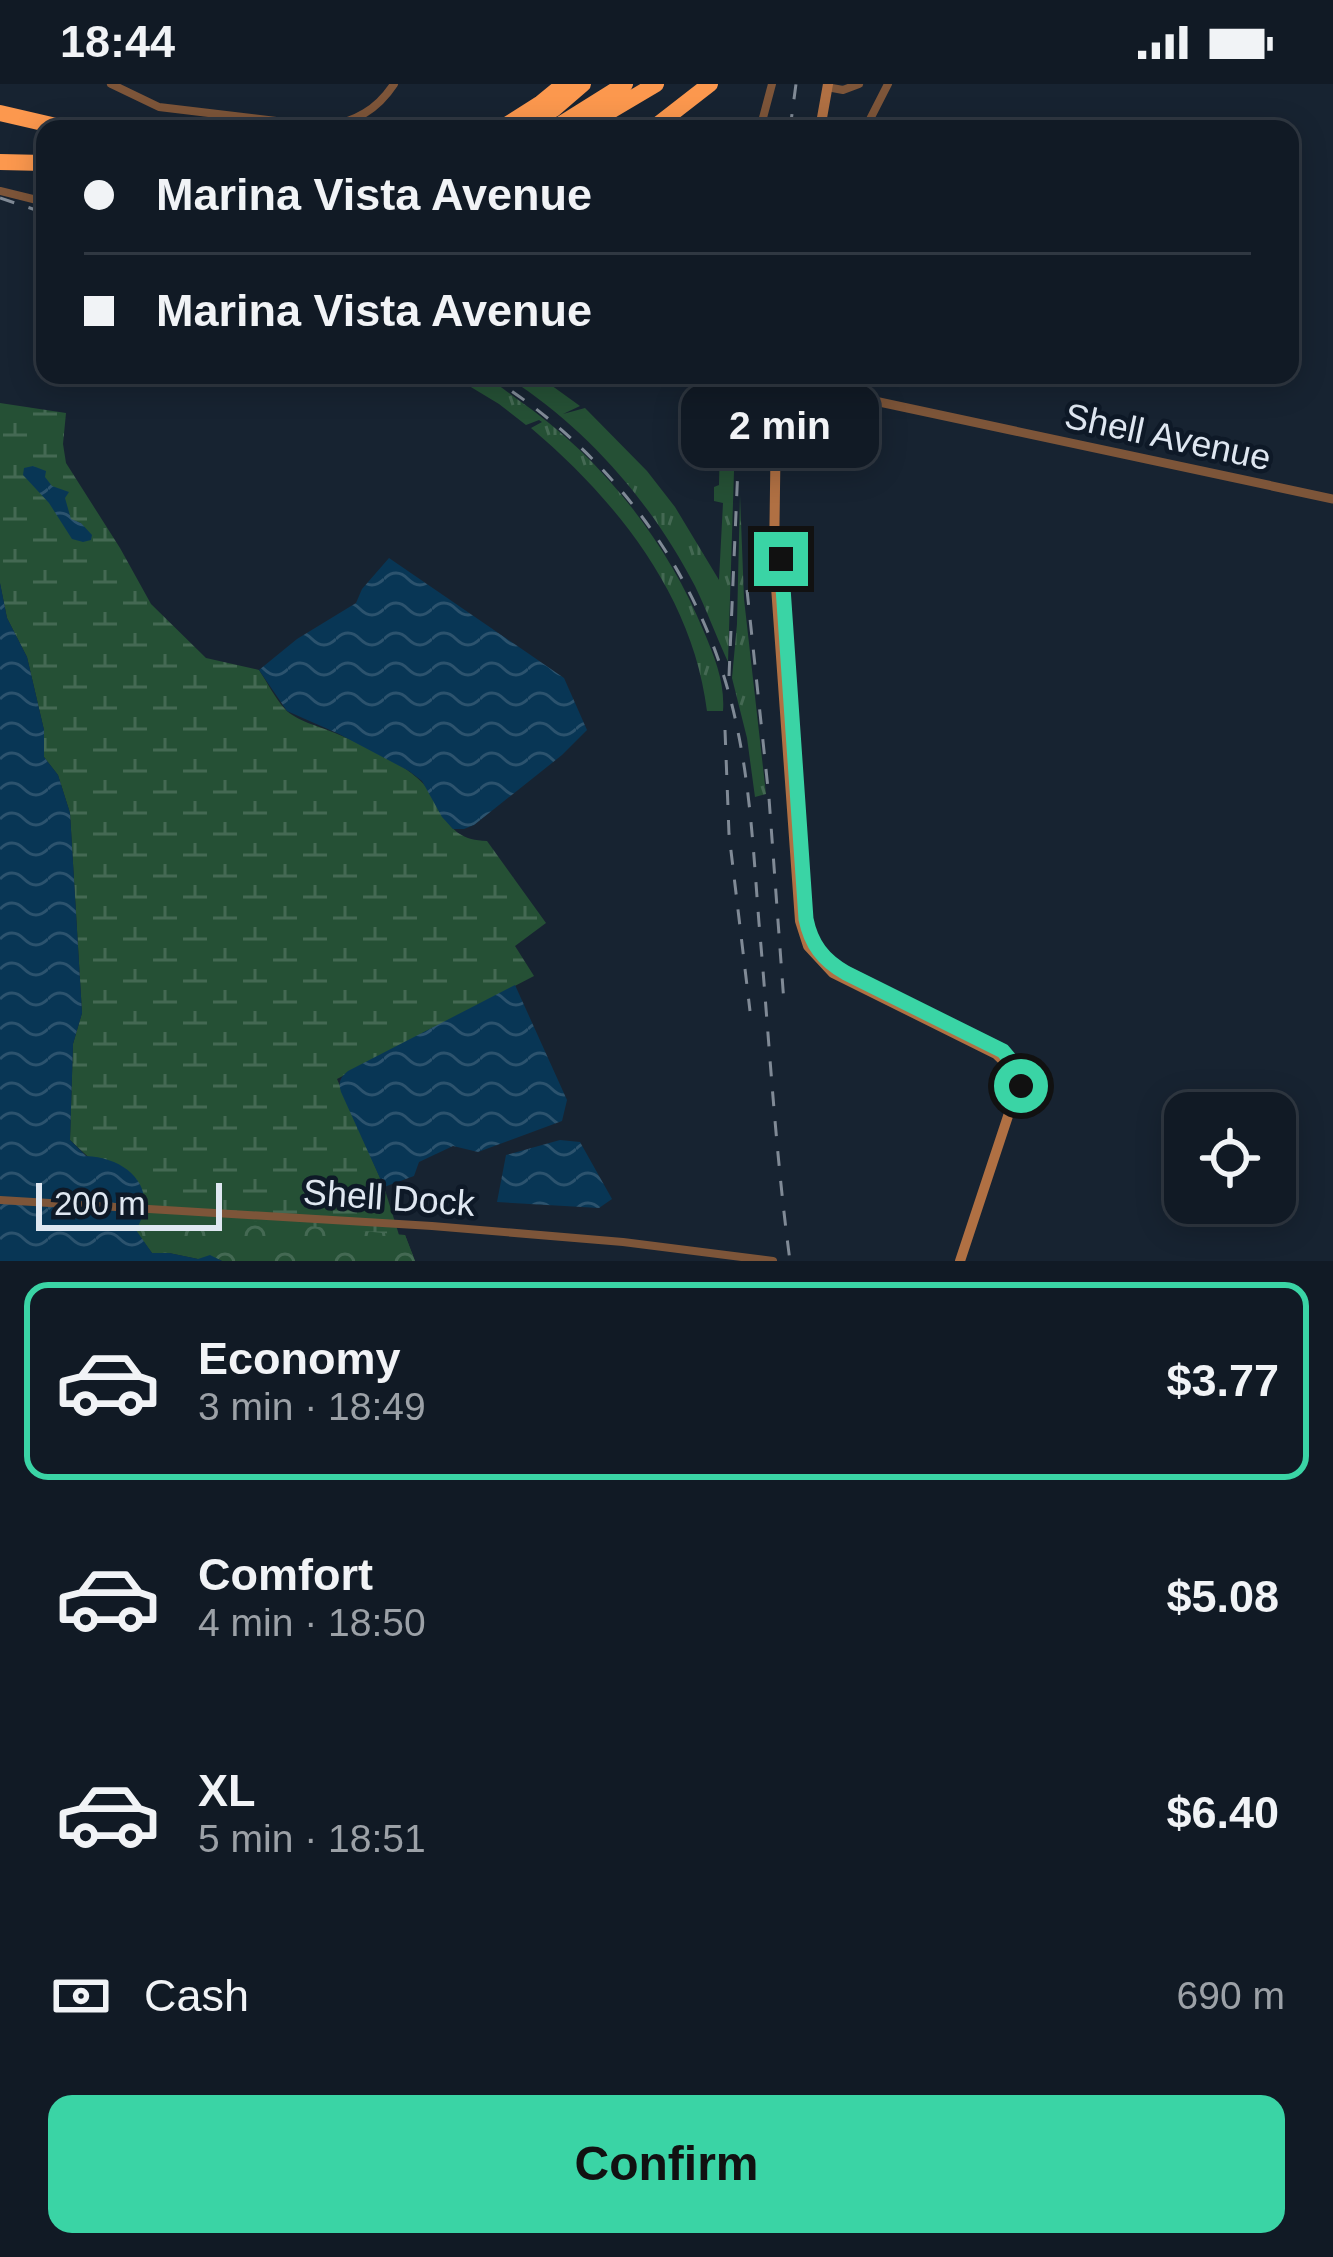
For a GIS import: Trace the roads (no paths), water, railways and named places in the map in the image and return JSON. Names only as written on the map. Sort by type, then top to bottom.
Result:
[{"type":"highway","points":[[567,120],[625,84]]},
{"type":"highway","points":[[595,120],[656,84]]},
{"type":"highway","points":[[664,120],[710,84]]},
{"type":"highway","points":[[514,120],[575,85]]},
{"type":"highway","points":[[534,120],[554,109],[575,85]]},
{"type":"highway","points":[[0,113],[36,121]]},
{"type":"highway","points":[[0,161],[36,163]]},
{"type":"main road","points":[[819,120],[825,85]]},
{"type":"main road","points":[[781,384],[776,419],[774,559],[800,921],[808,946],[833,973],[996,1054],[1012,1071],[1013,1101],[963,1261]]},
{"type":"street","points":[[111,84],[159,107],[268,120]]},
{"type":"street","points":[[352,120],[368,112],[394,84]]},
{"type":"street","points":[[762,120],[772,84]]},
{"type":"street","points":[[825,85],[843,91],[859,84]]},
{"type":"street","points":[[870,120],[888,84]]},
{"type":"street","points":[[0,190],[36,200]]},
{"type":"street","name":"Shell Avenue","points":[[809,384],[1333,499]]},
{"type":"street","name":"Shell Dock","points":[[0,1200],[623,1241],[773,1261]]},
{"type":"water","points":[[24,468],[46,471],[52,486],[69,492],[65,498],[71,519],[81,523],[91,540],[72,539],[49,503],[23,475]]},
{"type":"water","points":[[389,558],[564,678],[587,730],[562,755],[464,829],[453,829],[422,781],[409,771],[287,711],[259,670],[297,639],[356,603]]},
{"type":"water","points":[[0,583],[7,618],[27,657],[44,730],[44,757],[58,775],[70,813],[82,1013],[73,1044],[70,1140],[86,1156],[115,1163],[136,1178],[144,1201],[136,1230],[152,1253],[198,1259],[210,1255],[222,1261],[0,1261]]},
{"type":"water","points":[[515,985],[567,1100],[562,1121],[478,1152],[453,1146],[419,1162],[414,1176],[384,1187],[341,1092],[341,1078]]},
{"type":"water","points":[[560,1140],[580,1142],[612,1199],[599,1208],[497,1202],[506,1155]]},
{"type":"railway","points":[[791,120],[796,84]]},
{"type":"railway","points":[[0,198],[36,210]]},
{"type":"railway","points":[[500,384],[576,443],[650,527],[705,624],[724,677],[749,804],[790,1261]]},
{"type":"railway","points":[[729,676],[739,443],[749,384]]},
{"type":"railway","points":[[747,590],[784,1003]]},
{"type":"railway","points":[[725,730],[729,834],[750,1011]]}]
